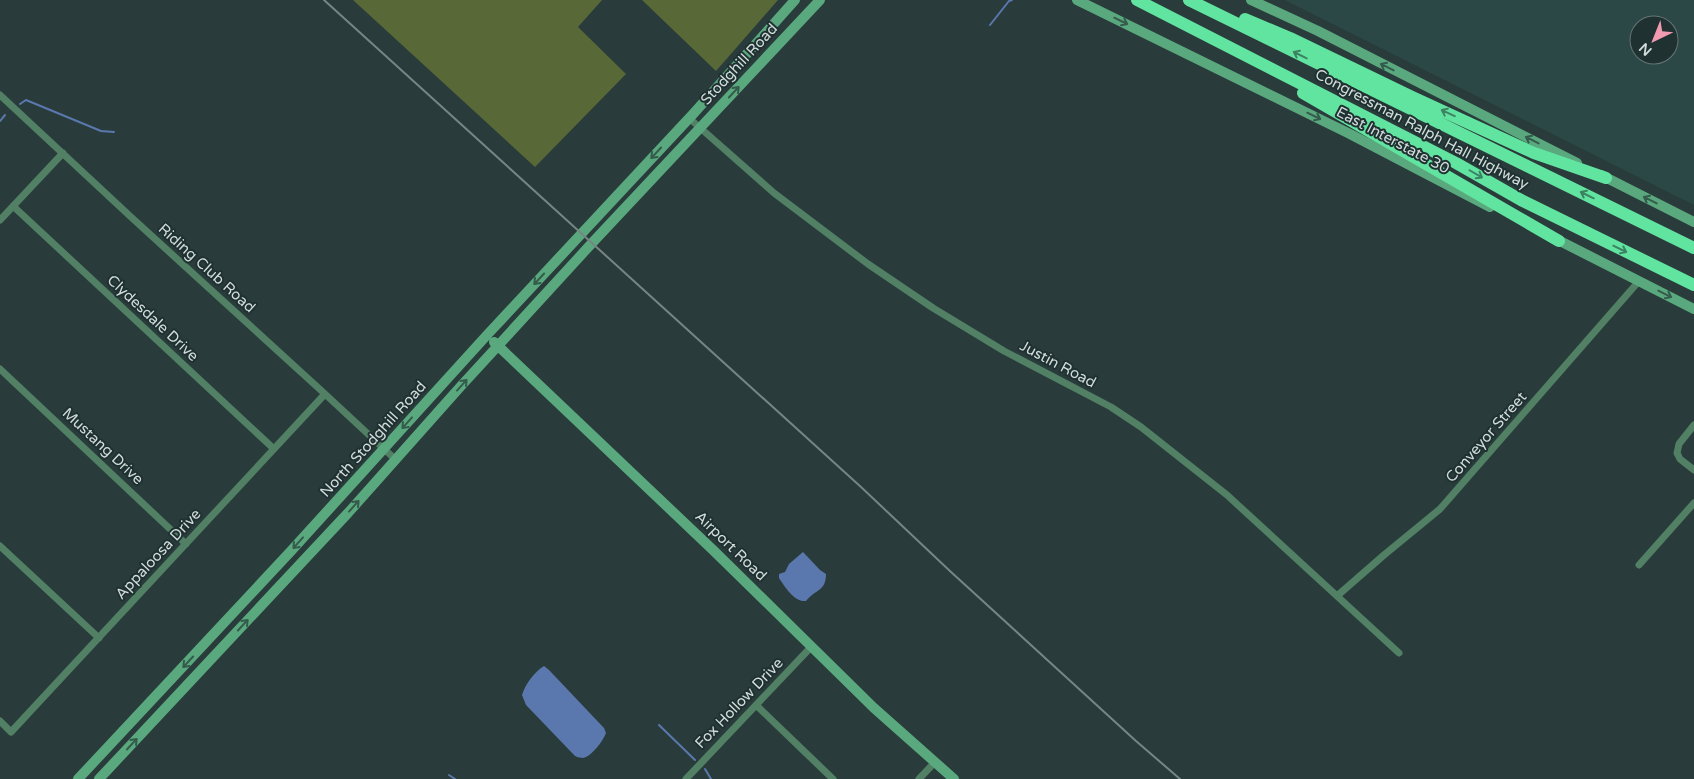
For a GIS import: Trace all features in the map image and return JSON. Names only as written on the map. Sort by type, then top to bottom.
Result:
[{"type":"highway","points":[[1136,0],[1163,19],[1306,95],[1559,241]]},
{"type":"highway","name":"Congressman Ralph Hall Highway","points":[[1136,0],[1456,163],[1520,200],[1694,285]]},
{"type":"highway","name":"Congressman Ralph Hall Highway","points":[[1189,0],[1694,248]]},
{"type":"highway","points":[[1197,0],[1290,38],[1534,153],[1606,178]]},
{"type":"main road","name":"Stodghill Road","points":[[689,118],[795,0]]},
{"type":"main road","name":"Stodghill Road","points":[[700,127],[820,0]]},
{"type":"main road","name":"East Interstate 30","points":[[1077,0],[1344,131],[1469,197],[1694,308]]},
{"type":"main road","points":[[1252,0],[1318,31],[1694,222]]},
{"type":"main road","name":"North Stodghill Road","points":[[78,779],[271,573],[487,335],[689,118]]},
{"type":"main road","name":"North Stodghill Road","points":[[99,779],[396,460],[498,346],[700,127]]},
{"type":"main road","name":"Airport Road","points":[[487,335],[884,717],[954,779]]},
{"type":"street","name":"Riding Club Road","points":[[0,95],[130,217],[396,460]]},
{"type":"street","name":"Justin Road","points":[[689,118],[774,193],[868,264],[933,308],[1004,351],[1111,407],[1141,427],[1227,495],[1399,653]]},
{"type":"street","points":[[0,220],[63,153]]},
{"type":"street","name":"Clydesdale Drive","points":[[13,206],[274,449]]},
{"type":"street","name":"Conveyor Street","points":[[1337,596],[1384,554],[1440,509],[1639,281]]},
{"type":"street","name":"Mustang Drive","points":[[0,369],[186,544]]},
{"type":"street","name":"Appaloosa Drive","points":[[0,721],[11,732],[325,394]]},
{"type":"street","points":[[1694,425],[1679,444],[1676,453],[1680,459],[1694,470]]},
{"type":"street","points":[[1639,565],[1694,503]]},
{"type":"street","points":[[0,546],[99,638]]},
{"type":"street","name":"Fox Hollow Drive","points":[[686,779],[812,646]]},
{"type":"street","points":[[756,705],[833,779]]},
{"type":"street","points":[[920,779],[935,762]]},
{"type":"shaded area","points":[[1285,0],[1694,0],[1694,205]]},
{"type":"green space","points":[[353,0],[602,0],[578,27],[626,74],[535,167]]},
{"type":"green space","points":[[642,0],[778,0],[716,71]]},
{"type":"water","points":[[803,552],[826,574],[826,580],[822,587],[806,601],[794,597],[779,578],[779,574],[785,572],[789,564]]},
{"type":"water","points":[[544,666],[604,728],[606,733],[602,740],[597,748],[586,757],[575,756],[526,705],[522,695],[523,691],[533,675]]},
{"type":"waterway","points":[[990,25],[1009,1],[1012,0]]},
{"type":"waterway","points":[[20,104],[26,100],[101,131],[114,132]]},
{"type":"waterway","points":[[0,121],[5,115]]},
{"type":"waterway","points":[[659,725],[695,760]]},
{"type":"waterway","points":[[705,769],[711,779]]},
{"type":"waterway","points":[[449,775],[455,779]]},
{"type":"railway","points":[[324,0],[861,487],[1136,741],[1180,779]]}]
